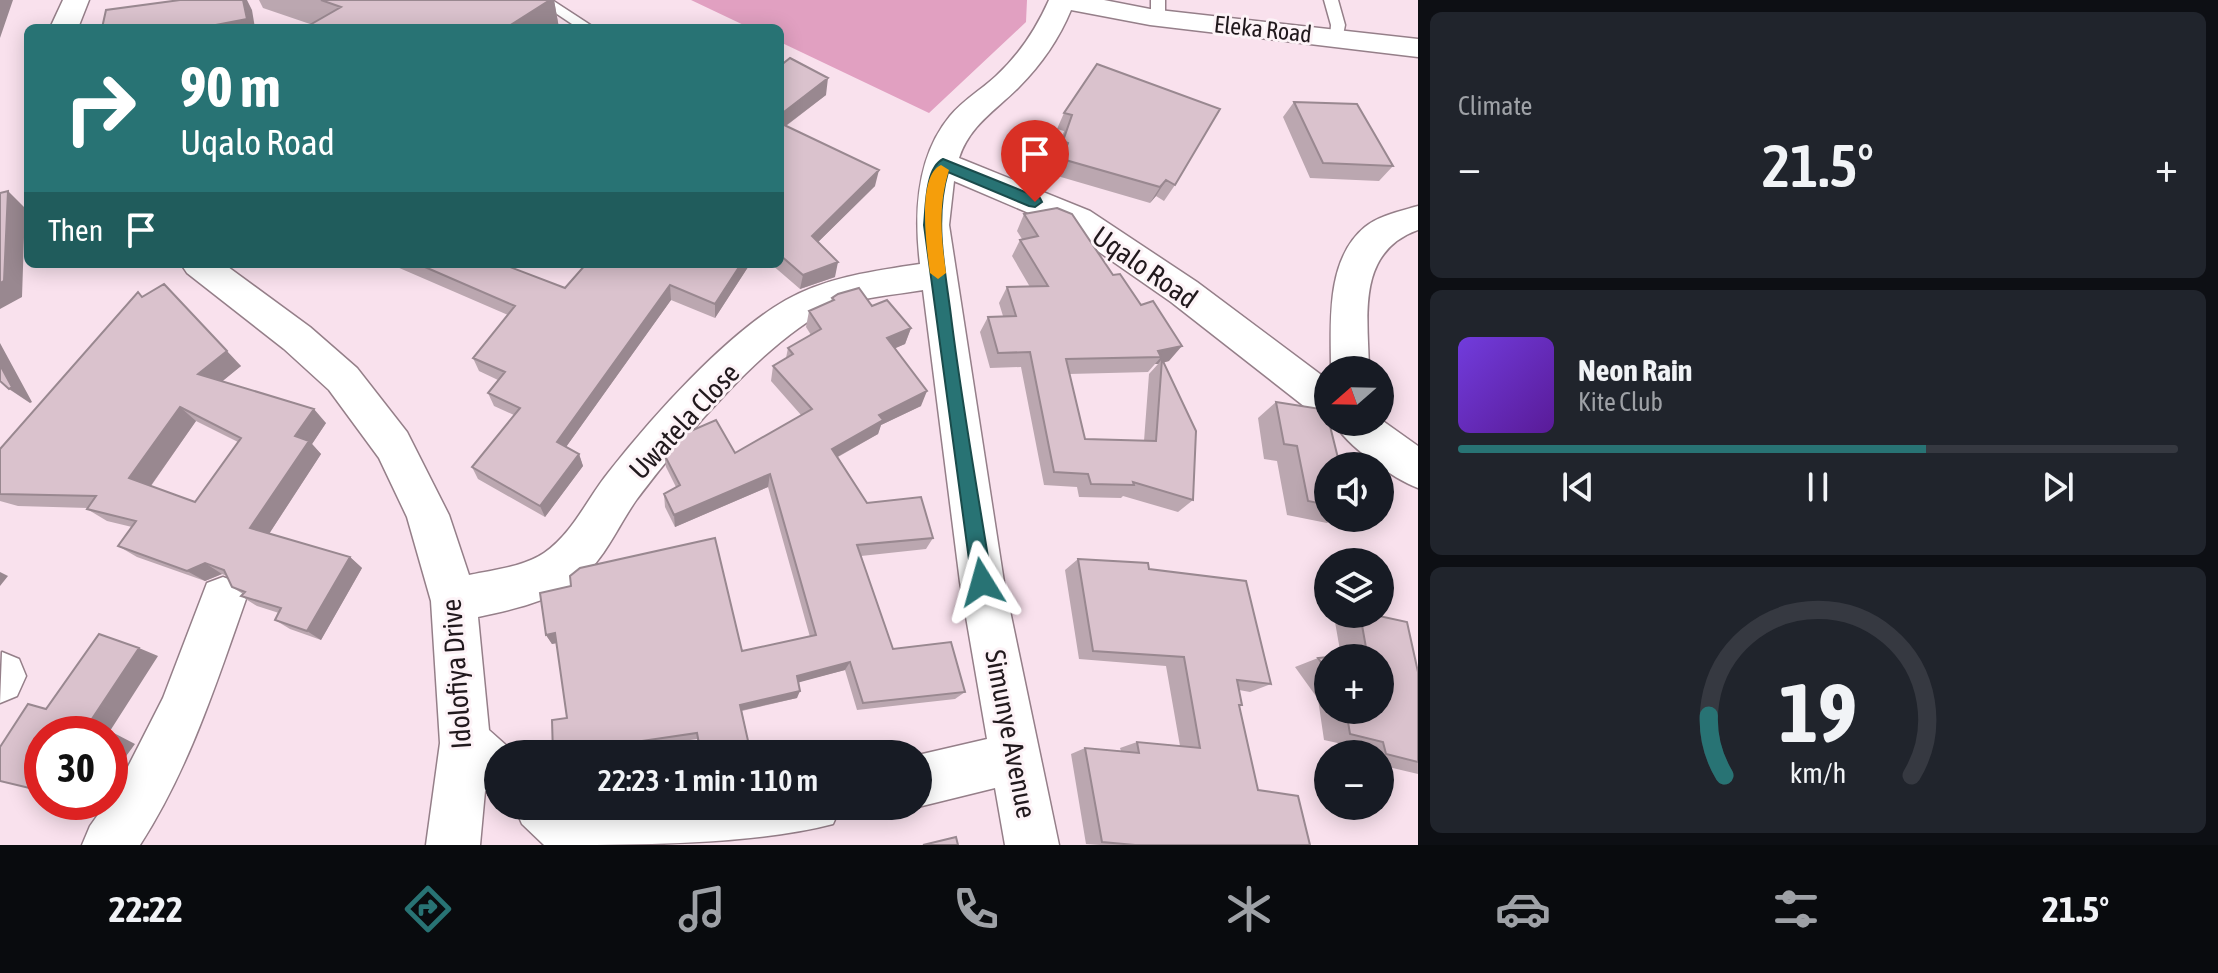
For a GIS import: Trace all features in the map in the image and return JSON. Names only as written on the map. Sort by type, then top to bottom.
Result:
[{"type":"street","points":[[66,24],[76,0]]},
{"type":"street","name":"Eleka Road","points":[[1062,0],[1154,9],[1418,48]]},
{"type":"street","name":"Simunye Avenue","points":[[1032,845],[982,582],[932,225],[935,192],[950,138],[976,106],[1006,82],[1047,36],[1062,0]]},
{"type":"street","name":"Uqalo Road","points":[[943,164],[1078,220],[1184,292],[1314,391]]},
{"type":"street","points":[[1350,356],[1350,298],[1357,267],[1374,239],[1396,225],[1418,218]]},
{"type":"street","name":"Idolofiya Drive","points":[[204,268],[297,338],[343,379],[393,445],[428,515],[454,601],[482,757],[453,845]]},
{"type":"street","name":"Uwatela Close","points":[[454,601],[556,571],[573,559],[625,483],[703,396],[787,318],[817,300],[851,290],[938,274]]},
{"type":"street","points":[[1373,436],[1418,470]]},
{"type":"street","points":[[109,845],[145,791],[183,709],[223,599]]},
{"type":"street","points":[[932,778],[1015,758]]},
{"type":"street","points":[[557,820],[574,834],[599,843],[630,844],[659,843],[756,820]]},
{"type":"lane","points":[[543,0],[582,24]]},
{"type":"lane","points":[[1331,0],[1338,25],[1337,37]]},
{"type":"shaded area","points":[[691,0],[1027,0],[1026,22],[929,113],[784,44],[784,24],[742,24]]},
{"type":"building","points":[[180,0],[243,0],[247,19],[221,24],[103,24],[106,10]]},
{"type":"building","points":[[321,0],[550,0],[512,24],[311,24],[341,7]]},
{"type":"building","points":[[790,58],[828,78],[784,112],[784,63]]},
{"type":"building","points":[[1097,64],[1220,109],[1175,185],[1166,180],[1160,187],[1062,159],[1068,143],[1063,141],[1072,115],[1064,113]]},
{"type":"building","points":[[1294,102],[1357,104],[1393,166],[1323,163]]},
{"type":"building","points":[[784,125],[879,170],[812,236],[838,262],[803,275],[784,258]]},
{"type":"building","points":[[8,191],[4,281],[0,283],[0,193]]},
{"type":"building","points":[[1057,208],[1072,214],[1113,275],[1120,274],[1141,305],[1153,301],[1182,346],[1158,351],[1161,357],[1066,359],[1085,439],[1156,441],[1162,359],[1196,431],[1193,500],[1133,482],[1134,485],[1091,484],[1088,474],[1054,472],[1030,352],[998,353],[988,317],[1016,316],[1007,287],[1048,286],[1020,240],[1038,236],[1024,214]]},
{"type":"building","points":[[427,268],[512,268],[565,288],[582,268],[738,268],[715,304],[670,285],[557,442],[579,454],[540,506],[472,467],[520,408],[488,393],[505,372],[473,358],[515,306]]},
{"type":"building","points":[[164,284],[227,351],[198,374],[314,409],[295,436],[309,441],[250,528],[350,557],[307,631],[275,620],[281,608],[241,596],[245,592],[232,587],[224,570],[205,563],[187,571],[118,546],[136,521],[87,509],[96,496],[0,494],[0,449],[138,292],[142,297]],"holes":[[[180,407],[241,438],[195,502],[129,478]]]},
{"type":"building","points":[[859,288],[872,306],[887,300],[911,328],[887,338],[927,391],[879,415],[883,420],[832,449],[867,503],[921,497],[933,538],[857,545],[893,649],[951,642],[965,692],[863,703],[850,662],[797,676],[800,691],[740,705],[748,740],[698,740],[697,733],[649,740],[553,740],[552,720],[567,718],[555,633],[546,635],[540,593],[571,586],[570,576],[580,568],[715,538],[742,651],[816,635],[770,474],[674,515],[664,494],[680,485],[664,454],[679,436],[716,420],[735,453],[812,409],[773,366],[793,354],[788,348],[821,329],[809,311],[834,300],[832,298]]},
{"type":"building","points":[[0,365],[12,387],[9,389],[0,381]]},
{"type":"building","points":[[1276,402],[1314,408],[1314,436],[1332,436],[1336,452],[1314,452],[1314,502],[1308,501],[1297,446],[1284,444]]},
{"type":"building","points":[[1078,559],[1148,563],[1149,569],[1246,581],[1271,684],[1237,680],[1242,705],[1239,705],[1258,790],[1298,796],[1310,845],[1135,845],[1102,842],[1085,748],[1139,753],[1137,742],[1200,748],[1184,657],[1093,651]]},
{"type":"building","points":[[1394,619],[1407,622],[1418,672],[1418,762],[1394,756],[1394,740],[1375,740],[1350,734],[1348,724],[1394,724],[1394,644],[1365,644],[1363,628],[1394,628]]},
{"type":"building","points":[[99,634],[139,648],[94,716],[24,716],[24,787],[0,781],[0,747],[28,704],[46,709]]},
{"type":"building","points":[[956,837],[958,845],[923,845]]},
{"type":"slow traffic","points":[[938,273],[932,225],[941,170]]},
{"type":"route","points":[[982,582],[946,344],[932,225],[935,192],[943,164],[1035,202]]}]
